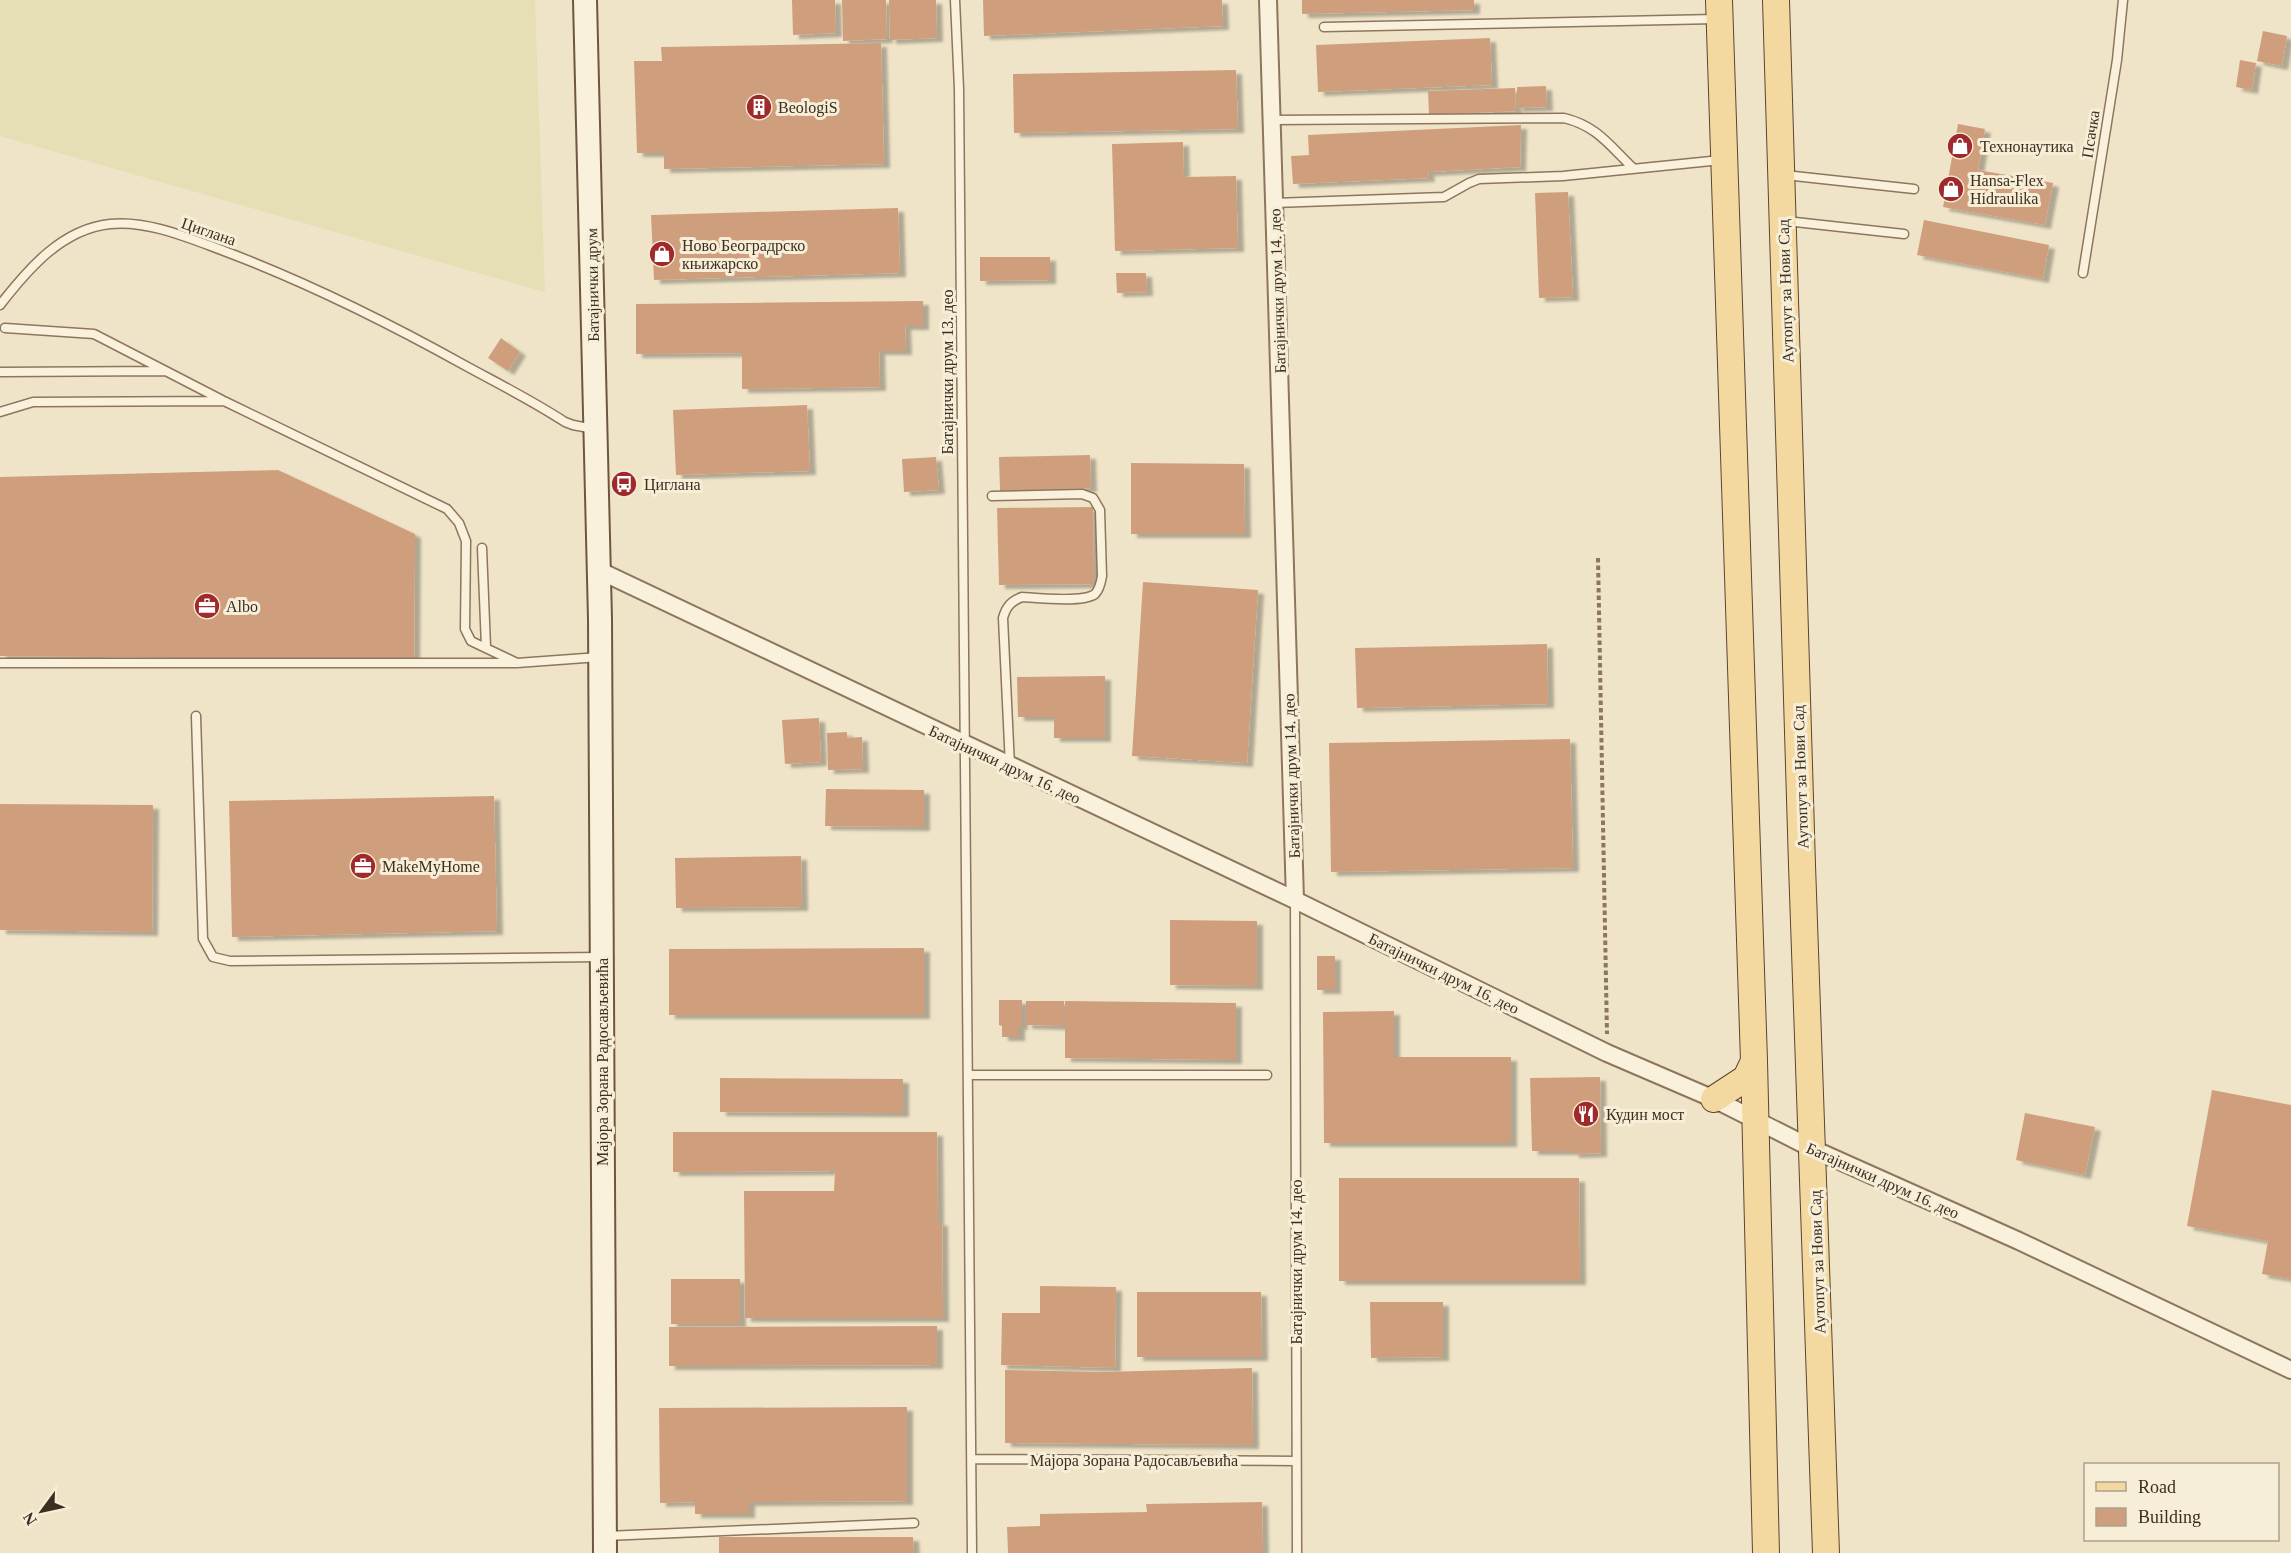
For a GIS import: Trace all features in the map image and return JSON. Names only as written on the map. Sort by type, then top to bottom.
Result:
[{"type":"main road","name":"Батајнички друм","points":[[585,0],[598,570]]},
{"type":"main road","name":"Аутопут за Нови Сад","points":[[1776,0],[1826,1553]]},
{"type":"main road","points":[[1720,10],[1754,1061],[1766,1553]]},
{"type":"main road","name":"Мајора Зорана Радосављевића","points":[[598,570],[604,1545]]},
{"type":"main road","points":[[1714,1100],[1746,1078],[1754,1061]]},
{"type":"street","name":"Батајнички друм 14. део","points":[[1268,0],[1295,900]]},
{"type":"street","name":"Батајнички друм 16. део","points":[[598,570],[1295,900],[1607,1053],[1755,1119],[1813,1149],[2019,1241],[2291,1371]]},
{"type":"lane","name":"Батајнички друм 13. део","points":[[955,0],[960,122],[965,745]]},
{"type":"lane","name":"Псачка","points":[[2083,273],[2117,60],[2123,0]]},
{"type":"lane","points":[[1324,27],[1720,10]]},
{"type":"lane","points":[[1272,120],[1564,118],[1581,122],[1594,129],[1633,168]]},
{"type":"lane","points":[[1274,203],[1444,197],[1479,179],[1563,176],[1724,160]]},
{"type":"lane","points":[[1782,174],[1914,189]]},
{"type":"lane","points":[[1783,220],[1904,234]]},
{"type":"lane","name":"Циглана","points":[[0,305],[28,270],[54,248],[80,231],[109,224],[134,223],[209,246],[343,300],[385,320],[565,422],[594,429]]},
{"type":"lane","points":[[5,327],[94,334],[224,401],[447,509],[459,523],[466,541],[465,629],[471,641],[518,663]]},
{"type":"lane","points":[[0,372],[168,371]]},
{"type":"lane","points":[[0,412],[33,402],[224,401]]},
{"type":"lane","points":[[992,496],[1082,494],[1093,498],[1100,510],[1102,576],[1099,589],[1095,594],[1082,598],[1022,597],[1012,602],[1005,611],[1003,618],[1010,766]]},
{"type":"lane","points":[[482,548],[486,647]]},
{"type":"lane","points":[[0,663],[518,663],[600,656]]},
{"type":"lane","points":[[196,716],[203,939],[213,957],[230,961],[602,957]]},
{"type":"lane","points":[[965,745],[972,1553]]},
{"type":"lane","name":"Батајнички друм 14. део","points":[[1295,900],[1297,1553]]},
{"type":"lane","points":[[969,1075],[1267,1075]]},
{"type":"lane","name":"Мајора Зорана Радосављевића","points":[[972,1459],[1296,1461]]},
{"type":"lane","points":[[604,1545],[914,1522]]},
{"type":"path","points":[[1598,558],[1607,1053]]},
{"type":"shaded area","points":[[0,0],[535,0],[545,292],[0,136]]},
{"type":"building","points":[[792,0],[835,0],[836,33],[793,35]]},
{"type":"building","points":[[842,0],[886,0],[887,39],[843,41]]},
{"type":"building","points":[[889,0],[936,0],[937,38],[890,40]]},
{"type":"building","points":[[983,0],[1222,0],[1223,26],[984,36]]},
{"type":"building","points":[[1302,0],[1474,0],[1474,10],[1302,14]]},
{"type":"building","points":[[2263,31],[2287,36],[2282,66],[2257,61]]},
{"type":"building","points":[[1490,38],[1492,85],[1318,92],[1316,45]]},
{"type":"building","name":"BeologiS","points":[[881,43],[884,164],[664,169],[664,153],[637,153],[634,61],[662,61],[661,47]]},
{"type":"building","points":[[2240,60],[2256,63],[2252,90],[2236,87]]},
{"type":"building","points":[[1236,70],[1238,129],[1014,133],[1013,74]]},
{"type":"building","points":[[1546,86],[1547,107],[1517,108],[1517,87]]},
{"type":"building","points":[[1515,88],[1516,111],[1429,115],[1428,91]]},
{"type":"building","points":[[1958,124],[1985,129],[1978,170],[2053,183],[2045,225],[1943,207]]},
{"type":"building","points":[[1521,125],[1520,167],[1428,172],[1429,178],[1293,184],[1291,156],[1309,155],[1308,135]]},
{"type":"building","points":[[1183,142],[1184,177],[1236,176],[1238,248],[1115,251],[1112,144]]},
{"type":"building","points":[[1568,192],[1573,297],[1539,298],[1535,193]]},
{"type":"building","points":[[898,208],[900,273],[654,280],[651,215]]},
{"type":"building","points":[[1924,220],[2049,245],[2043,279],[1917,255]]},
{"type":"building","points":[[980,257],[1050,257],[1050,280],[980,281]]},
{"type":"building","points":[[1116,273],[1146,273],[1147,292],[1117,293]]},
{"type":"building","points":[[923,301],[923,326],[905,326],[906,351],[879,351],[880,387],[742,389],[742,353],[636,354],[636,304]]},
{"type":"building","points":[[501,338],[520,352],[508,371],[488,358]]},
{"type":"building","points":[[807,405],[810,471],[676,475],[673,410]]},
{"type":"building","points":[[1090,455],[1091,488],[1000,491],[999,457]]},
{"type":"building","points":[[936,457],[939,490],[904,492],[902,459]]},
{"type":"building","points":[[1131,463],[1244,464],[1245,534],[1131,534]]},
{"type":"building","name":"Albo","points":[[278,470],[415,534],[414,660],[0,656],[0,477]]},
{"type":"building","points":[[1093,507],[1094,584],[999,585],[997,508]]},
{"type":"building","points":[[1143,582],[1258,590],[1247,763],[1132,756]]},
{"type":"building","points":[[1547,644],[1548,704],[1357,708],[1355,648]]},
{"type":"building","points":[[1105,676],[1105,738],[1054,738],[1054,717],[1018,717],[1017,677]]},
{"type":"building","points":[[819,718],[821,762],[785,764],[782,720]]},
{"type":"building","points":[[847,732],[847,738],[862,737],[863,769],[828,770],[827,733]]},
{"type":"building","points":[[1570,739],[1573,868],[1331,872],[1329,743]]},
{"type":"building","points":[[826,789],[924,790],[924,827],[825,826]]},
{"type":"building","name":"MakeMyHome","points":[[494,796],[497,931],[232,937],[229,801]]},
{"type":"building","points":[[0,804],[153,805],[152,932],[0,930]]},
{"type":"building","points":[[801,856],[802,907],[676,908],[675,858]]},
{"type":"building","points":[[1170,920],[1257,921],[1257,986],[1170,985]]},
{"type":"building","points":[[924,948],[924,1015],[669,1015],[669,949]]},
{"type":"building","points":[[1317,956],[1335,956],[1335,990],[1317,990]]},
{"type":"building","points":[[999,1000],[1022,1000],[1022,1026],[1019,1026],[1019,1037],[1002,1037],[1002,1026],[999,1025]]},
{"type":"building","points":[[1026,1001],[1064,1001],[1064,1026],[1026,1025]]},
{"type":"building","points":[[1065,1001],[1236,1003],[1236,1060],[1065,1058]]},
{"type":"building","points":[[1394,1011],[1394,1057],[1511,1057],[1511,1143],[1324,1143],[1323,1012]]},
{"type":"building","points":[[1600,1077],[1601,1153],[1573,1154],[1573,1151],[1532,1151],[1530,1078]]},
{"type":"building","points":[[720,1078],[903,1079],[903,1113],[720,1112]]},
{"type":"building","points":[[2212,1090],[2291,1105],[2291,1279],[2262,1274],[2268,1241],[2187,1226]]},
{"type":"building","points":[[2025,1113],[2095,1127],[2085,1175],[2016,1160]]},
{"type":"building","points":[[673,1132],[937,1132],[938,1222],[942,1222],[943,1318],[745,1318],[744,1191],[834,1191],[835,1171],[673,1172]]},
{"type":"building","points":[[1339,1178],[1579,1178],[1580,1281],[1339,1281]]},
{"type":"building","points":[[671,1279],[740,1279],[740,1324],[671,1324]]},
{"type":"building","points":[[1040,1286],[1116,1287],[1115,1368],[1001,1365],[1002,1313],[1040,1313]]},
{"type":"building","points":[[1137,1292],[1261,1292],[1262,1357],[1137,1357]]},
{"type":"building","points":[[1370,1302],[1443,1302],[1443,1357],[1371,1358]]},
{"type":"building","points":[[937,1326],[937,1365],[669,1366],[669,1327]]},
{"type":"building","points":[[1252,1368],[1253,1445],[1005,1443],[1005,1370],[1102,1372]]},
{"type":"building","points":[[907,1407],[907,1501],[749,1502],[749,1514],[695,1514],[695,1502],[660,1503],[659,1408]]},
{"type":"building","points":[[1262,1502],[1263,1553],[1008,1553],[1007,1527],[1040,1526],[1040,1514],[1147,1512],[1146,1504]]},
{"type":"building","points":[[719,1537],[913,1537],[914,1553],[719,1553]]},
{"type":"place","name":"BeologiS","points":[[759,107]]},
{"type":"place","name":"Технонаутика","points":[[1960,146]]},
{"type":"place","name":"Hansa-Flex Hidraulika","points":[[1951,189]]},
{"type":"place","name":"Ново Београдрско књижарско","points":[[662,254]]},
{"type":"place","name":"Циглана","points":[[624,484]]},
{"type":"place","name":"Albo","points":[[207,606]]},
{"type":"place","name":"MakeMyHome","points":[[363,866]]},
{"type":"place","name":"Кудин мост","points":[[1586,1114]]}]
